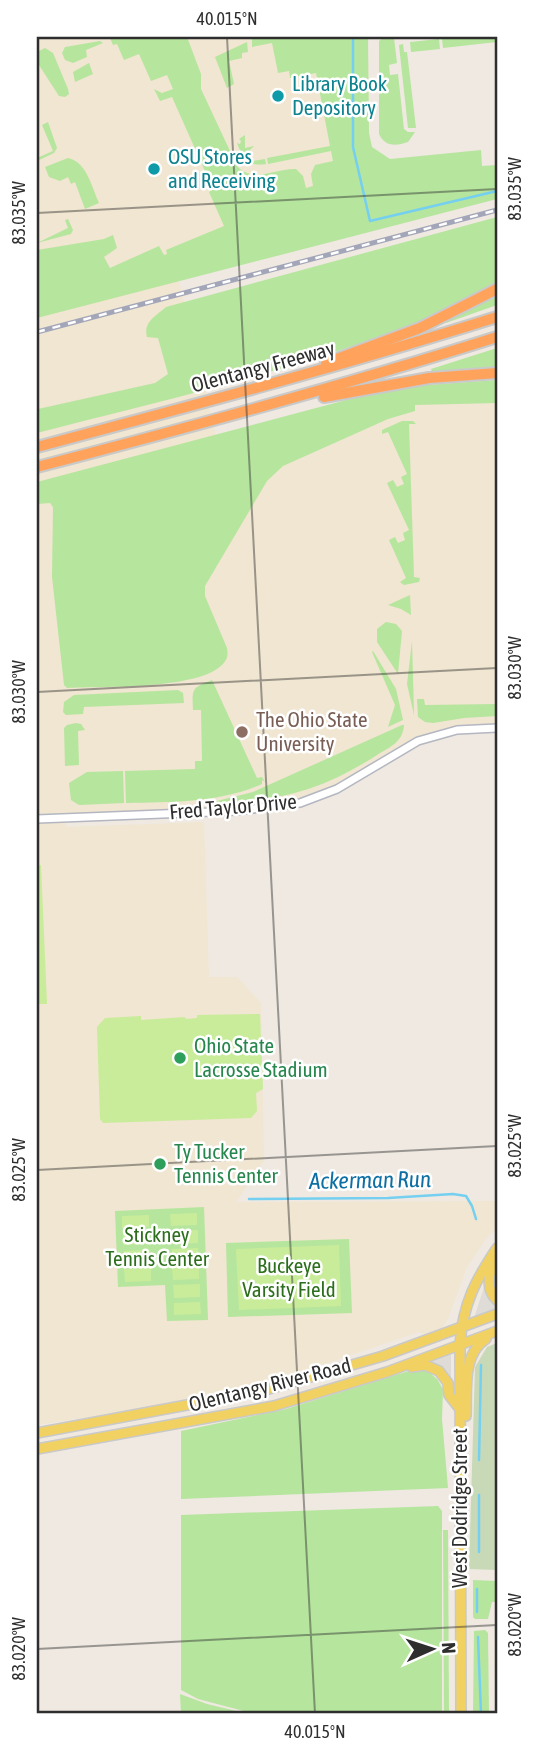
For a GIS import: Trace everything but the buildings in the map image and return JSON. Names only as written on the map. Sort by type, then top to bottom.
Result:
[{"type":"highway","points":[[247,392],[420,328],[497,289]]},
{"type":"highway","name":"Olentangy Freeway","points":[[37,447],[247,392],[497,317]]},
{"type":"highway","name":"Olentangy Freeway","points":[[37,467],[253,411],[497,337]]},
{"type":"highway","points":[[253,411],[429,378],[497,373]]},
{"type":"main road","points":[[497,1249],[488,1283],[493,1297],[497,1300]]},
{"type":"main road","name":"West Dodridge Street","points":[[461,1714],[461,1326],[467,1299],[479,1274],[497,1249]]},
{"type":"main road","name":"Olentangy River Road","points":[[37,1433],[262,1391],[383,1356],[497,1314]]},
{"type":"main road","points":[[460,1438],[466,1417],[469,1359],[479,1343],[497,1331]]},
{"type":"main road","name":"Olentangy River Road","points":[[37,1449],[274,1406],[387,1372],[497,1331]]},
{"type":"main road","points":[[387,1372],[420,1365],[434,1368],[448,1383],[449,1395],[460,1409]]},
{"type":"street","name":"Fred Taylor Drive","points":[[37,818],[237,811],[300,803],[337,789],[418,741],[457,730],[497,728]]},
{"type":"shaded area","name":"The Ohio State University","points":[[37,37],[368,37],[369,133],[383,224],[178,277],[220,453],[404,398],[497,389],[497,728],[457,730],[418,741],[337,789],[300,803],[267,808],[62,818],[67,827],[204,822],[209,977],[237,977],[261,1003],[264,1161],[236,1202],[497,1201],[497,1228],[467,1267],[448,1319],[442,1328],[424,1334],[419,1332],[257,1387],[173,1404],[37,1425]]},
{"type":"shaded area","points":[[485,1284],[497,1310],[474,1318]]},
{"type":"shaded area","points":[[450,1353],[451,1355],[451,1381],[427,1362]]},
{"type":"green space","points":[[187,37],[201,74],[201,89],[237,166],[257,175],[296,169],[303,176],[306,188],[313,186],[311,174],[315,165],[333,161],[331,151],[268,164],[267,158],[330,146],[316,73],[290,78],[289,71],[278,73],[272,43],[252,47],[252,37],[368,37],[369,133],[372,147],[390,159],[481,150],[482,166],[497,165],[497,199],[37,318],[37,250],[104,239],[113,235],[117,248],[104,257],[110,268],[159,246],[164,255],[167,254],[166,250],[224,226],[209,192],[213,189],[172,97],[160,101],[154,89],[162,93],[173,89],[167,75],[151,81],[139,54],[124,60],[117,44],[113,45],[110,38]]},
{"type":"green space","points":[[384,37],[394,38],[397,63],[389,65],[390,75],[398,74],[404,129],[415,132],[408,142],[399,144],[384,141],[379,134],[379,41]]},
{"type":"green space","points":[[497,37],[497,42],[443,48],[442,39]]},
{"type":"green space","points":[[439,39],[440,49],[411,52],[410,42]]},
{"type":"green space","points":[[100,41],[103,43],[86,50],[87,57],[73,63],[65,60],[62,53],[65,47]]},
{"type":"green space","points":[[247,42],[248,52],[242,53],[242,58],[229,61],[234,84],[227,88],[215,57]]},
{"type":"green space","points":[[403,44],[404,52],[407,52],[416,128],[408,128],[399,45]]},
{"type":"green space","points":[[45,48],[53,53],[68,89],[69,94],[65,97],[59,96],[37,62],[37,52]]},
{"type":"green space","points":[[89,63],[93,74],[75,82],[73,72]]},
{"type":"green space","points":[[48,122],[57,148],[54,153],[37,161],[37,158],[53,151],[42,125]]},
{"type":"green space","points":[[245,135],[245,148],[254,146],[250,150],[252,161],[265,159],[266,164],[250,163],[244,157],[237,143],[240,144],[239,139]]},
{"type":"green space","points":[[68,158],[84,170],[99,203],[85,209],[75,182],[71,184],[68,177],[60,181],[49,177],[45,167]]},
{"type":"green space","points":[[497,217],[497,284],[447,310],[382,336],[285,368],[37,433],[38,409],[155,383],[168,374],[158,338],[147,337],[146,332],[151,320],[166,307]]},
{"type":"green space","points":[[68,219],[73,230],[71,234],[37,243],[68,228],[65,220]]},
{"type":"green space","points":[[497,295],[497,305],[446,323],[445,321]]},
{"type":"green space","points":[[497,348],[497,368],[432,372],[431,369]]},
{"type":"green space","points":[[497,380],[497,403],[415,405],[415,411],[388,419],[283,466],[267,481],[205,586],[205,596],[227,648],[223,664],[211,672],[173,682],[67,688],[64,685],[52,577],[53,507],[50,503],[37,504],[37,482],[365,395],[412,386]]},
{"type":"green space","points":[[402,421],[413,421],[416,424],[409,424],[414,577],[420,578],[419,582],[404,585],[400,582],[406,578],[389,540],[395,537],[398,543],[405,540],[403,533],[409,530],[387,483],[393,480],[397,487],[404,484],[401,477],[407,474],[388,432],[382,434],[382,430]]},
{"type":"green space","points":[[410,595],[411,615],[388,605]]},
{"type":"green space","points":[[386,622],[396,624],[402,631],[398,674],[377,642],[377,629]]},
{"type":"green space","points":[[412,641],[414,713],[414,715],[407,684]]},
{"type":"green space","points":[[373,651],[396,689],[403,720],[388,727],[395,705]]},
{"type":"green space","points":[[212,680],[257,778],[262,777],[265,782],[262,780],[262,784],[246,790],[212,798],[126,803],[125,771],[195,769],[195,761],[202,761],[201,710],[193,710],[193,697],[197,687]]},
{"type":"green space","points":[[178,690],[183,693],[184,703],[84,707],[83,714],[66,715],[63,712],[64,702],[74,695]]},
{"type":"green space","points":[[417,699],[424,699],[425,705],[497,704],[497,716],[425,722],[418,717]]},
{"type":"green space","points":[[76,723],[81,724],[85,730],[78,731],[79,765],[65,766],[64,728]]},
{"type":"green space","points":[[402,725],[401,736],[391,746],[334,779],[275,797],[205,804],[253,792]]},
{"type":"green space","points":[[123,771],[124,803],[79,805],[71,800],[69,783],[87,772]]},
{"type":"green space","points":[[37,865],[41,865],[47,1004],[37,1004]]},
{"type":"green space","name":"Ohio State Lacrosse Stadium","points":[[260,1014],[263,1089],[256,1093],[257,1111],[251,1118],[103,1123],[100,1119],[97,1027],[105,1018],[141,1016],[141,1020],[186,1019],[197,1018],[197,1015]]},
{"type":"green space","name":"Stickney Tennis Center","points":[[204,1207],[208,1320],[167,1321],[165,1285],[118,1287],[115,1211]]},
{"type":"green space","points":[[197,1213],[197,1225],[171,1226],[170,1214]]},
{"type":"green space","points":[[149,1215],[149,1227],[122,1228],[122,1216]]},
{"type":"green space","points":[[198,1230],[198,1243],[171,1244],[171,1231]]},
{"type":"green space","points":[[149,1232],[150,1244],[123,1245],[123,1233]]},
{"type":"green space","name":"Buckeye Varsity Field","points":[[349,1239],[352,1313],[228,1317],[226,1243]]},
{"type":"green space","name":"Buckeye Varsity Field","points":[[339,1245],[341,1306],[239,1310],[236,1249]]},
{"type":"green space","points":[[198,1248],[199,1261],[172,1262],[172,1249]]},
{"type":"green space","points":[[150,1250],[151,1262],[124,1263],[124,1251]]},
{"type":"green space","points":[[199,1267],[199,1279],[173,1280],[172,1268]]},
{"type":"green space","points":[[151,1268],[151,1281],[125,1282],[124,1269]]},
{"type":"green space","points":[[200,1284],[200,1297],[174,1298],[173,1285]]},
{"type":"green space","points":[[200,1302],[201,1314],[174,1315],[174,1303]]},
{"type":"green space","points":[[497,1343],[497,1570],[469,1569],[475,1367],[487,1347]]},
{"type":"green space","points":[[415,1369],[431,1371],[443,1389],[442,1419],[448,1488],[181,1499],[181,1431],[286,1409]]},
{"type":"green space","points":[[438,1506],[442,1511],[442,1714],[255,1714],[198,1699],[181,1690],[181,1515]]},
{"type":"green space","points":[[443,1530],[448,1530],[449,1714],[444,1714]]},
{"type":"green space","points":[[473,1580],[497,1581],[497,1602],[492,1602],[488,1619],[473,1617]]},
{"type":"green space","points":[[485,1630],[488,1633],[489,1714],[473,1714],[474,1631]]},
{"type":"green space","points":[[180,1694],[207,1704],[249,1714],[181,1714]]},
{"type":"waterway","points":[[353,37],[353,147],[370,221],[497,191]]},
{"type":"waterway","name":"Ackerman Run","points":[[249,1199],[388,1198],[453,1194],[466,1196],[476,1219]]},
{"type":"waterway","name":"Ackerman Run","points":[[479,1460],[481,1365]]},
{"type":"waterway","name":"Ackerman Run","points":[[479,1495],[479,1552]]},
{"type":"waterway","name":"Ackerman Run","points":[[477,1589],[477,1612]]},
{"type":"waterway","name":"Ackerman Run","points":[[478,1637],[481,1714]]},
{"type":"railway","points":[[37,332],[497,210]]},
{"type":"place","name":"Library Book Depository","points":[[278,96]]},
{"type":"place","name":"OSU Stores and Receiving","points":[[154,169]]},
{"type":"place","name":"The Ohio State University","points":[[242,732]]},
{"type":"place","name":"Ohio State Lacrosse Stadium","points":[[180,1058]]},
{"type":"place","name":"Ty Tucker Tennis Center","points":[[160,1164]]}]
